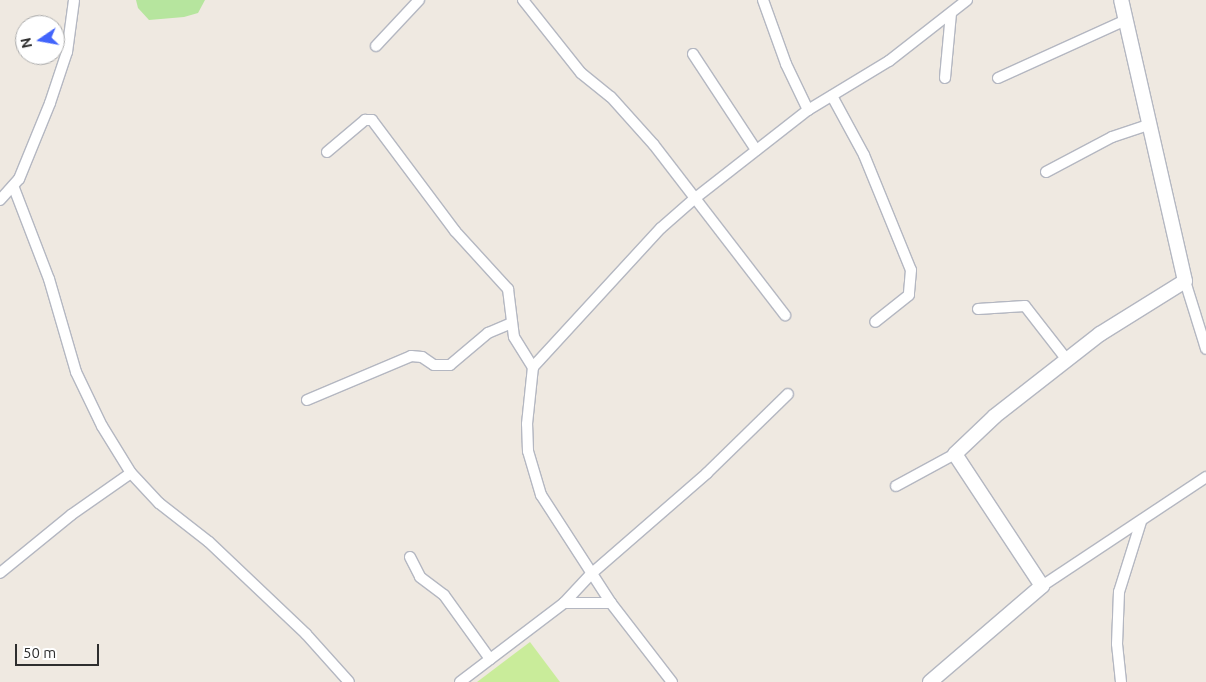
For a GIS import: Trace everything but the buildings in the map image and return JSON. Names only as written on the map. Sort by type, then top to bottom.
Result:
[{"type":"street","points":[[0,200],[14,188],[37,139],[67,52],[74,0]]},
{"type":"street","points":[[376,46],[419,0]]},
{"type":"street","points":[[523,0],[581,73],[611,97],[654,145],[785,315]]},
{"type":"street","points":[[763,0],[808,110]]},
{"type":"street","points":[[672,682],[611,603],[541,495],[533,476],[527,424],[534,367],[661,228],[694,199],[808,110],[889,61],[967,0]]},
{"type":"street","points":[[1121,0],[1151,124],[1185,281],[1206,349]]},
{"type":"street","points":[[946,78],[952,13]]},
{"type":"street","points":[[998,78],[1126,20]]},
{"type":"street","points":[[693,54],[756,150]]},
{"type":"street","points":[[832,96],[864,155],[912,270],[909,295],[875,322]]},
{"type":"street","points":[[327,152],[365,120],[372,120],[449,223],[508,289],[512,322],[519,348],[534,367]]},
{"type":"street","points":[[1046,172],[1130,129],[1151,124]]},
{"type":"street","points":[[14,188],[49,279],[76,372],[102,426],[131,473],[158,503],[209,542],[306,634],[348,682]]},
{"type":"street","points":[[896,486],[955,454],[994,416],[1100,334],[1185,281]]},
{"type":"street","points":[[978,309],[1025,306],[1067,360]]},
{"type":"street","points":[[307,400],[411,356],[422,357],[434,365],[450,365],[488,333],[512,322]]},
{"type":"street","points":[[460,682],[564,603],[591,574],[707,473],[788,394]]},
{"type":"street","points":[[955,454],[1042,586]]},
{"type":"street","points":[[0,573],[71,515],[131,473]]},
{"type":"street","points":[[929,681],[1042,586],[1206,477]]},
{"type":"street","points":[[1121,682],[1117,644],[1119,592],[1141,522]]},
{"type":"street","points":[[410,557],[420,576],[444,595],[490,659]]},
{"type":"street","points":[[564,603],[611,603]]},
{"type":"green space","points":[[136,0],[205,0],[198,13],[184,17],[149,20],[138,8]]},
{"type":"green space","points":[[530,642],[560,682],[477,682]]}]
